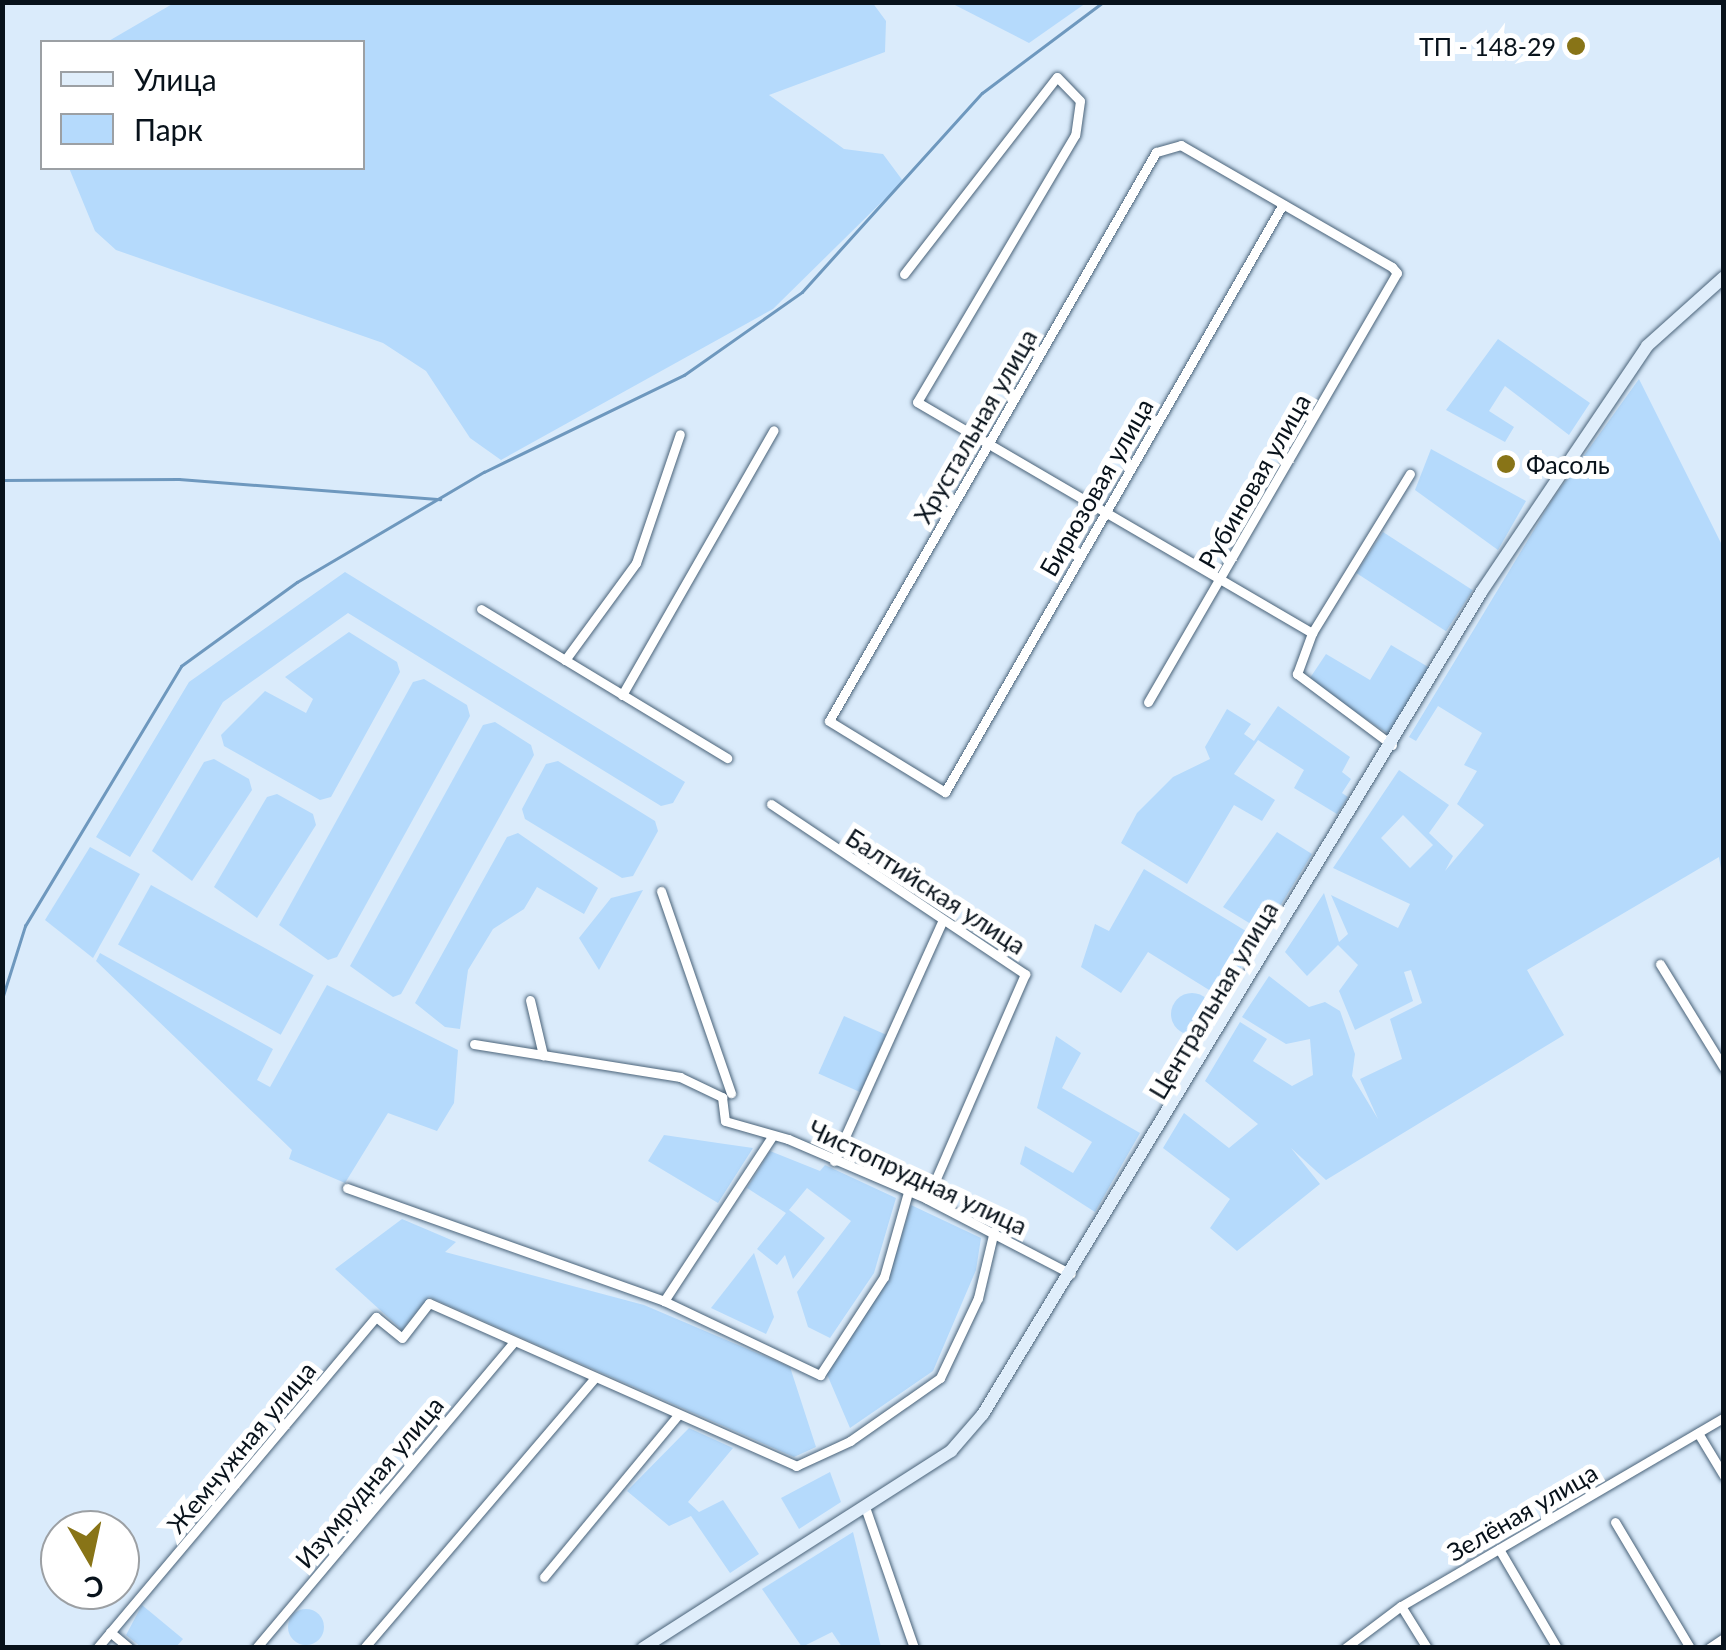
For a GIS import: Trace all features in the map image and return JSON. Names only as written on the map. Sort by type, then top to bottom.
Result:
[{"type":"main road","name":"Центральная улица","points":[[643,1648],[951,1451],[1073,1276],[1482,591],[1647,346],[1724,276]]},
{"type":"street","points":[[904,274],[1056,77],[1080,101],[1075,135],[917,402],[1312,634]]},
{"type":"street","name":"Хрустальная улица","points":[[946,792],[828,721],[1156,152],[1181,144],[1283,204]]},
{"type":"street","name":"Рубиновая улица","points":[[1148,702],[1394,280],[1392,266],[1283,204]]},
{"type":"street","name":"Бирюзовая улица","points":[[946,792],[1283,204]]},
{"type":"street","points":[[622,695],[774,430]]},
{"type":"street","points":[[565,660],[636,563],[680,434]]},
{"type":"street","points":[[1392,745],[1300,680],[1312,634],[1410,474]]},
{"type":"street","points":[[480,610],[728,758]]},
{"type":"street","name":"Балтийская улица","points":[[770,804],[1025,974],[927,1199]]},
{"type":"street","points":[[662,891],[731,1093]]},
{"type":"street","points":[[834,1161],[942,922]]},
{"type":"street","points":[[1660,964],[1724,1068]]},
{"type":"street","points":[[530,1000],[543,1054]]},
{"type":"street","name":"Чистопрудная улица","points":[[474,1044],[680,1077],[722,1096],[725,1121],[927,1199],[1073,1276]]},
{"type":"street","points":[[664,1301],[771,1138]]},
{"type":"street","points":[[347,1188],[664,1301],[820,1375],[884,1276],[908,1192]]},
{"type":"street","points":[[514,1342],[796,1466],[850,1441],[940,1378],[978,1298],[994,1231]]},
{"type":"street","name":"Жемчужная улица","points":[[97,1648],[376,1317],[402,1338],[429,1304],[514,1342]]},
{"type":"street","name":"Изумрудная улица","points":[[256,1648],[514,1342]]},
{"type":"street","points":[[364,1648],[594,1379]]},
{"type":"street","points":[[544,1577],[677,1416]]},
{"type":"street","name":"Зелёная улица","points":[[1345,1648],[1401,1606],[1724,1417]]},
{"type":"street","points":[[1698,1433],[1724,1476]]},
{"type":"street","points":[[865,1507],[914,1648]]},
{"type":"street","points":[[1614,1522],[1690,1648]]},
{"type":"street","points":[[1499,1550],[1557,1648]]},
{"type":"street","points":[[1401,1606],[1427,1648]]},
{"type":"street","points":[[110,1632],[130,1648]]},
{"type":"street","points":[[1709,1648],[1724,1638]]},
{"type":"green space","points":[[872,2],[886,21],[885,52],[769,95],[844,149],[883,154],[903,181],[773,309],[501,460],[470,438],[426,371],[383,343],[116,250],[95,231],[70,170],[365,170],[365,40],[110,40],[174,3]]},
{"type":"green space","points":[[951,3],[1086,3],[1029,43]]},
{"type":"green space","points":[[1498,339],[1590,403],[1569,435],[1505,386],[1489,411],[1514,427],[1505,442],[1446,410]]},
{"type":"green space","points":[[1639,379],[1723,547],[1723,880],[1719,857],[1527,970],[1564,1035],[1326,1180],[1291,1148],[1320,1184],[1237,1251],[1210,1228],[1230,1199],[1163,1148],[1184,1113],[1229,1148],[1258,1124],[1205,1081],[1240,1022],[1267,1039],[1253,1061],[1292,1086],[1313,1075],[1310,1039],[1286,1044],[1242,1017],[1269,976],[1309,1007],[1325,1002],[1340,1011],[1355,1054],[1352,1076],[1378,1119],[1360,1079],[1402,1059],[1390,1019],[1422,1003],[1411,970],[1404,972],[1413,1001],[1355,1030],[1339,991],[1358,965],[1338,945],[1307,976],[1285,952],[1324,893],[1339,942],[1348,934],[1331,895],[1398,928],[1410,904],[1333,868],[1399,770],[1449,805],[1429,833],[1453,856],[1445,871],[1484,825],[1457,804],[1477,771],[1464,765],[1482,733],[1438,706],[1416,741],[1409,737],[1552,500]],"holes":[[[1403,815],[1433,845],[1410,868],[1381,838]]]},
{"type":"green space","points":[[1431,449],[1526,501],[1498,550],[1415,490]]},
{"type":"green space","points":[[1383,532],[1473,590],[1446,631],[1356,573]]},
{"type":"green space","points":[[345,572],[685,782],[673,803],[661,806],[348,613],[223,702],[130,857],[96,837],[189,682]]},
{"type":"green space","points":[[349,632],[397,662],[400,672],[331,797],[320,800],[224,746],[221,735],[265,691],[306,713],[313,699],[285,677]]},
{"type":"green space","points":[[1391,645],[1430,668],[1389,734],[1308,681],[1326,654],[1370,680]]},
{"type":"green space","points":[[424,679],[467,705],[470,716],[337,957],[328,960],[279,925],[413,682]]},
{"type":"green space","points":[[1278,706],[1350,757],[1342,772],[1351,779],[1342,793],[1348,797],[1337,814],[1294,788],[1304,770],[1258,740],[1234,774],[1275,800],[1262,821],[1234,805],[1187,884],[1121,843],[1137,813],[1173,777],[1210,759],[1205,747],[1227,709],[1251,724],[1244,734],[1254,741]]},
{"type":"green space","points":[[495,722],[531,745],[534,755],[401,994],[393,997],[350,966],[483,725]]},
{"type":"green space","points":[[214,759],[249,779],[252,790],[192,881],[152,851],[204,762]]},
{"type":"green space","points":[[558,761],[655,821],[658,831],[633,876],[622,878],[525,819],[522,809],[546,764]]},
{"type":"green space","points":[[277,794],[313,814],[316,825],[257,918],[214,887],[267,797]]},
{"type":"green space","points":[[1277,832],[1312,854],[1264,932],[1223,907]]},
{"type":"green space","points":[[518,833],[598,888],[584,914],[537,887],[524,909],[493,929],[468,970],[460,1029],[445,1027],[415,1003],[507,837]]},
{"type":"green space","points":[[90,847],[140,874],[93,958],[45,920]]},
{"type":"green space","points":[[1144,869],[1259,939],[1222,998],[1148,952],[1121,993],[1081,967],[1095,924],[1109,931]]},
{"type":"green space","points":[[151,885],[314,975],[281,1035],[118,944]]},
{"type":"green space","points":[[643,890],[599,970],[579,938],[611,898]]},
{"type":"green space","points":[[100,953],[273,1049],[257,1080],[270,1087],[327,985],[458,1050],[454,1103],[437,1131],[388,1113],[345,1183],[289,1159],[292,1150],[96,961]]},
{"type":"green space","points":[[1192,993],[1207,999],[1213,1014],[1207,1029],[1192,1035],[1177,1029],[1171,1014],[1177,999]]},
{"type":"green space","points":[[844,1016],[886,1035],[860,1092],[818,1074]]},
{"type":"green space","points":[[1056,1036],[1081,1053],[1062,1088],[1140,1133],[1095,1212],[1020,1164],[1025,1146],[1073,1173],[1092,1142],[1037,1108]]},
{"type":"green space","points":[[664,1135],[753,1148],[718,1203],[648,1161]]},
{"type":"green space","points":[[770,1151],[820,1171],[825,1165],[896,1198],[874,1273],[830,1338],[808,1327],[797,1292],[851,1221],[807,1188],[789,1210],[825,1238],[793,1279],[785,1255],[777,1265],[757,1249],[786,1213],[747,1188]]},
{"type":"green space","points":[[911,1205],[981,1238],[976,1270],[933,1371],[850,1428],[826,1372],[888,1280]]},
{"type":"green space","points":[[402,1219],[456,1242],[445,1252],[644,1305],[790,1367],[816,1447],[794,1457],[429,1297],[402,1330],[335,1269]]},
{"type":"green space","points":[[754,1253],[774,1317],[766,1334],[711,1308]]},
{"type":"green space","points":[[689,1428],[733,1448],[688,1502],[699,1512],[723,1500],[759,1554],[730,1573],[691,1516],[669,1526],[627,1491]]},
{"type":"green space","points":[[830,1472],[841,1502],[799,1529],[781,1498]]},
{"type":"green space","points":[[853,1532],[881,1647],[842,1647],[832,1632],[802,1647],[762,1589]]},
{"type":"green space","points":[[142,1605],[183,1639],[176,1647],[141,1647],[126,1635]]},
{"type":"green space","points":[[306,1609],[319,1614],[324,1627],[319,1640],[306,1645],[293,1640],[288,1627],[293,1614]]},
{"type":"waterway","points":[[2,999],[25,926],[181,666],[297,582],[484,472],[684,375],[802,292],[982,93],[1103,2]]},
{"type":"waterway","points":[[2,480],[179,479],[440,499]]},
{"type":"place","name":"ТП - 148-29","points":[[1576,46]]},
{"type":"place","name":"Фасоль","points":[[1506,464]]}]
